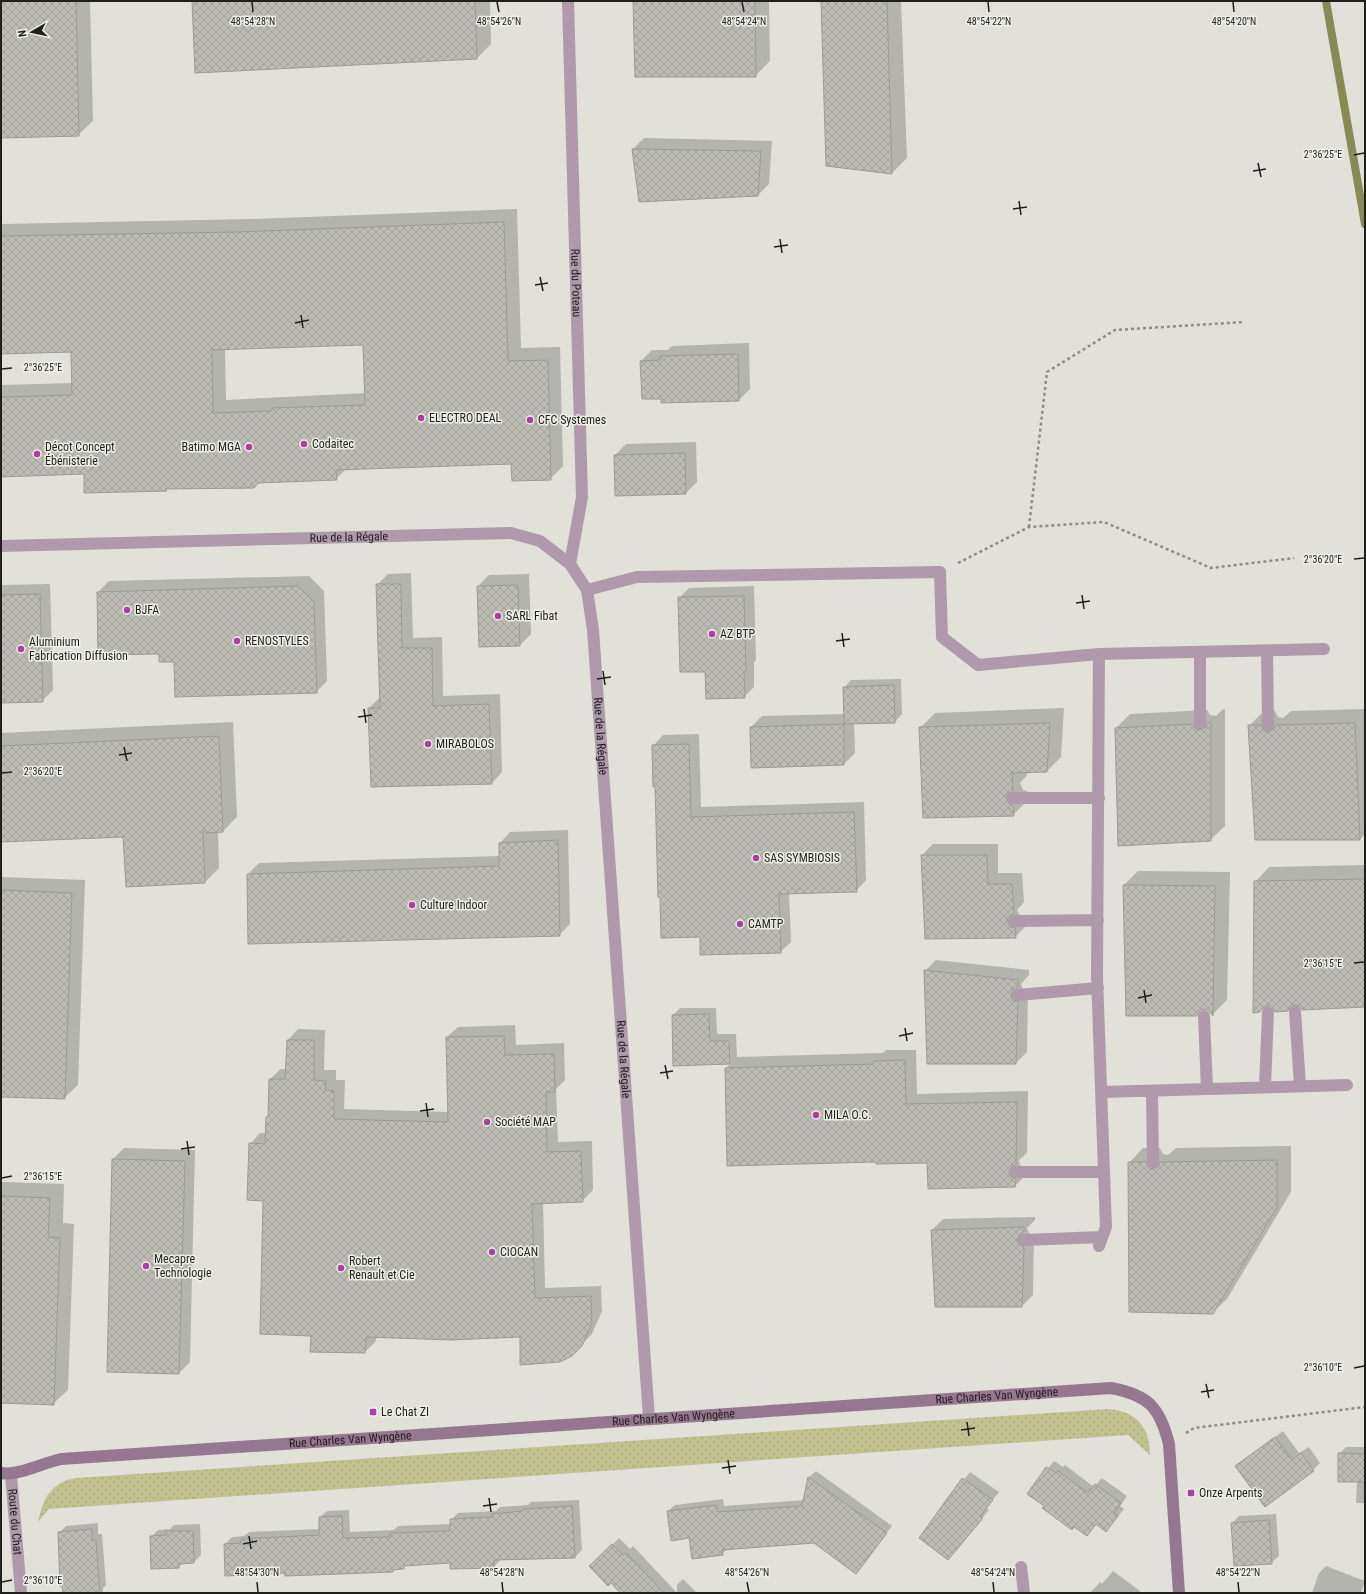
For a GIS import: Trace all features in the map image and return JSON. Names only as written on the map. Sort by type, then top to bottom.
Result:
[{"type":"street","name":"Rue du Poteau","points":[[568,1],[582,497],[570,564]]},
{"type":"street","name":"Rue de la Régale","points":[[1,546],[511,532],[540,541],[570,564],[587,590],[594,646],[649,1418]]},
{"type":"street","points":[[587,590],[637,577],[940,572],[942,636],[978,665],[1099,654],[1324,649]]},
{"type":"street","points":[[1267,650],[1268,725]]},
{"type":"street","points":[[1200,652],[1200,723]]},
{"type":"street","points":[[1024,1240],[1101,1241],[1106,1227],[1098,988],[1099,654]]},
{"type":"street","points":[[1013,798],[1099,798]]},
{"type":"street","points":[[1014,921],[1098,920]]},
{"type":"street","points":[[1018,995],[1098,988]]},
{"type":"street","points":[[1295,1011],[1300,1086]]},
{"type":"street","points":[[1265,1087],[1268,1012]]},
{"type":"street","points":[[1204,1016],[1207,1089]]},
{"type":"street","points":[[1102,1092],[1347,1085]]},
{"type":"street","points":[[1152,1091],[1153,1162]]},
{"type":"street","points":[[1016,1172],[1104,1172]]},
{"type":"street","name":"Rue Charles Van Wyngène","points":[[6,1474],[48,1462],[61,1460],[649,1418],[1111,1388],[1137,1395],[1153,1408],[1161,1417],[1169,1444],[1179,1593]]},
{"type":"street","name":"Route du Chat","points":[[6,1474],[21,1593]]},
{"type":"street","points":[[1021,1567],[1024,1593]]},
{"type":"path","points":[[1029,527],[1047,372],[1115,330],[1244,322]]},
{"type":"path","points":[[940,572],[1029,527],[1104,522],[1211,568],[1294,558]]},
{"type":"path","points":[[1169,1444],[1194,1428],[1365,1407]]},
{"type":"green space","points":[[1108,1409],[1126,1413],[1140,1422],[1147,1436],[1150,1455],[1128,1435],[49,1509],[38,1522],[46,1499],[54,1488],[60,1483],[76,1478]]},
{"type":"building","points":[[1,1],[76,1],[79,136],[1,138]]},
{"type":"building","points":[[192,1],[475,1],[477,59],[195,73]]},
{"type":"building","points":[[633,1],[755,1],[756,77],[635,77]]},
{"type":"building","points":[[821,1],[887,1],[892,174],[826,166]]},
{"type":"building","points":[[632,149],[761,151],[758,196],[639,202]]},
{"type":"building","points":[[504,222],[508,361],[548,360],[551,480],[512,481],[511,464],[336,470],[337,480],[258,483],[254,488],[165,489],[167,491],[84,493],[84,474],[1,477],[1,397],[72,395],[71,352],[1,354],[1,236],[237,232]],"holes":[[[363,345],[365,405],[272,408],[272,411],[213,413],[212,350]]]},
{"type":"building","points":[[738,354],[739,401],[661,403],[661,399],[642,399],[640,361],[660,360],[660,356]]},
{"type":"building","points":[[685,453],[686,494],[615,496],[614,455]]},
{"type":"building","name":"MIRABOLOS","points":[[376,584],[401,584],[402,648],[432,648],[433,706],[489,704],[492,784],[371,787],[368,708],[380,708]]},
{"type":"building","name":"SARL Fibat","points":[[518,585],[520,646],[479,647],[477,586]]},
{"type":"building","name":"RENOSTYLES","points":[[298,586],[314,602],[317,693],[175,697],[174,662],[159,662],[159,654],[98,655],[97,592]]},
{"type":"building","name":"Aluminium Fabrication Diffusion","points":[[40,594],[43,702],[1,703],[1,595]]},
{"type":"building","name":"AZ BTP","points":[[744,596],[746,671],[744,671],[745,698],[706,699],[705,672],[680,672],[678,597]]},
{"type":"building","points":[[894,685],[895,723],[844,724],[843,687]]},
{"type":"building","points":[[1050,723],[1047,772],[1012,773],[1013,791],[1007,794],[1006,798],[1009,804],[1013,806],[1014,816],[923,818],[919,727]]},
{"type":"building","points":[[1207,723],[1211,723],[1211,841],[1118,846],[1115,728],[1193,724],[1196,729],[1200,730],[1206,727]]},
{"type":"building","points":[[1355,723],[1360,840],[1255,840],[1248,725],[1261,725],[1264,731],[1268,732],[1274,729],[1276,725]]},
{"type":"building","points":[[844,724],[844,765],[751,768],[750,727]]},
{"type":"building","points":[[219,736],[223,832],[207,833],[203,830],[205,883],[126,887],[123,837],[1,842],[1,746]]},
{"type":"building","name":"SAS SYMBIOSIS","points":[[689,744],[691,817],[854,812],[857,892],[779,894],[781,953],[700,955],[700,937],[661,938],[652,745]]},
{"type":"building","name":"Culture Indoor","points":[[558,840],[560,936],[248,944],[247,874],[499,866],[499,843]]},
{"type":"building","points":[[921,855],[987,855],[988,884],[1012,884],[1014,914],[1008,917],[1007,921],[1010,927],[1015,928],[1016,938],[925,939]]},
{"type":"building","points":[[1365,879],[1365,1007],[1302,1010],[1301,1007],[1295,1004],[1291,1005],[1288,1011],[1275,1012],[1272,1006],[1268,1005],[1262,1008],[1260,1012],[1253,1013],[1254,881]]},
{"type":"building","points":[[1123,885],[1215,886],[1213,1016],[1208,1010],[1204,1009],[1200,1010],[1197,1016],[1126,1016]]},
{"type":"building","points":[[1,890],[72,893],[65,1099],[1,1097]]},
{"type":"building","points":[[924,970],[1018,980],[1018,987],[1013,989],[1011,995],[1012,1000],[1018,1002],[1016,1064],[927,1064]]},
{"type":"building","points":[[709,1014],[710,1041],[729,1041],[730,1064],[673,1066],[672,1015]]},
{"type":"building","points":[[504,1036],[505,1055],[554,1054],[555,1092],[546,1092],[547,1152],[581,1151],[583,1202],[532,1204],[535,1298],[591,1296],[592,1323],[582,1346],[572,1356],[560,1362],[520,1365],[520,1337],[451,1340],[366,1337],[365,1353],[310,1352],[311,1336],[260,1334],[263,1201],[247,1200],[249,1143],[265,1144],[266,1117],[268,1117],[269,1079],[285,1079],[287,1040],[314,1040],[314,1080],[326,1081],[325,1090],[334,1091],[334,1119],[448,1122],[446,1037]]},
{"type":"building","name":"MILA O.C.","points":[[905,1060],[906,1104],[1017,1102],[1016,1165],[1012,1166],[1009,1172],[1010,1176],[1016,1179],[1015,1187],[928,1189],[927,1163],[876,1164],[876,1162],[727,1166],[725,1068],[874,1064],[874,1061]]},
{"type":"building","name":"Mecapre Technologie","points":[[112,1159],[185,1161],[179,1374],[107,1372]]},
{"type":"building","points":[[1277,1160],[1277,1207],[1213,1314],[1129,1312],[1128,1162],[1146,1162],[1149,1168],[1153,1169],[1159,1166],[1160,1162]]},
{"type":"building","points":[[1,1196],[50,1198],[48,1237],[60,1238],[54,1405],[1,1403]]},
{"type":"building","points":[[1024,1227],[1024,1232],[1020,1234],[1017,1240],[1018,1244],[1024,1247],[1022,1307],[935,1307],[931,1230]]},
{"type":"building","points":[[1275,1437],[1292,1460],[1301,1453],[1314,1471],[1265,1507],[1235,1466]]},
{"type":"building","points":[[1338,1453],[1365,1454],[1365,1482],[1338,1482]]},
{"type":"building","points":[[1046,1467],[1056,1473],[1058,1471],[1088,1493],[1095,1484],[1121,1503],[1114,1513],[1118,1516],[1106,1532],[1096,1524],[1087,1536],[1074,1527],[1072,1530],[1042,1508],[1044,1506],[1027,1494]]},
{"type":"building","points":[[808,1477],[887,1533],[856,1574],[814,1543],[722,1550],[723,1555],[692,1559],[689,1538],[671,1541],[667,1511],[717,1505],[717,1512],[802,1506]]},
{"type":"building","points":[[962,1478],[993,1500],[980,1516],[983,1518],[948,1560],[919,1538]]},
{"type":"building","points":[[572,1506],[575,1558],[494,1560],[494,1568],[450,1569],[450,1563],[404,1566],[404,1569],[393,1570],[393,1572],[285,1576],[285,1573],[225,1576],[224,1544],[241,1543],[241,1539],[319,1535],[319,1517],[342,1516],[343,1538],[390,1537],[390,1533],[449,1531],[450,1519],[493,1517],[492,1514],[523,1511],[523,1509]]},
{"type":"building","points":[[1269,1520],[1272,1564],[1234,1566],[1231,1523]]},
{"type":"building","points":[[92,1529],[92,1540],[96,1540],[100,1593],[63,1593],[62,1586],[60,1586],[58,1532]]},
{"type":"building","points":[[166,1531],[193,1531],[194,1563],[179,1564],[179,1568],[151,1569],[150,1536],[166,1535]]},
{"type":"building","points":[[612,1544],[623,1555],[626,1553],[664,1593],[620,1593],[611,1583],[608,1586],[589,1566]]},
{"type":"waterway","points":[[1326,1],[1365,224]]},
{"type":"place","name":"ELECTRO DEAL","points":[[421,418]]},
{"type":"place","name":"CFC Systemes","points":[[530,420]]},
{"type":"place","name":"Codaitec","points":[[304,444]]},
{"type":"place","name":"Batimo MGA","points":[[249,447]]},
{"type":"place","name":"Décot Concept Ébénisterie","points":[[37,454]]},
{"type":"place","name":"BJFA","points":[[127,610]]},
{"type":"place","name":"SARL Fibat","points":[[498,616]]},
{"type":"place","name":"AZ BTP","points":[[712,634]]},
{"type":"place","name":"RENOSTYLES","points":[[237,641]]},
{"type":"place","name":"Aluminium Fabrication Diffusion","points":[[21,649]]},
{"type":"place","name":"MIRABOLOS","points":[[428,744]]},
{"type":"place","name":"SAS SYMBIOSIS","points":[[756,858]]},
{"type":"place","name":"Culture Indoor","points":[[412,905]]},
{"type":"place","name":"CAMTP","points":[[740,924]]},
{"type":"place","name":"MILA O.C.","points":[[816,1115]]},
{"type":"place","name":"Société MAP","points":[[487,1122]]},
{"type":"place","name":"CIOCAN","points":[[492,1252]]},
{"type":"place","name":"Mecapre Technologie","points":[[146,1266]]},
{"type":"place","name":"Robert Renault et Cie","points":[[341,1268]]},
{"type":"place","name":"Le Chat ZI","points":[[373,1412]]},
{"type":"place","name":"Onze Arpents","points":[[1191,1493]]}]
